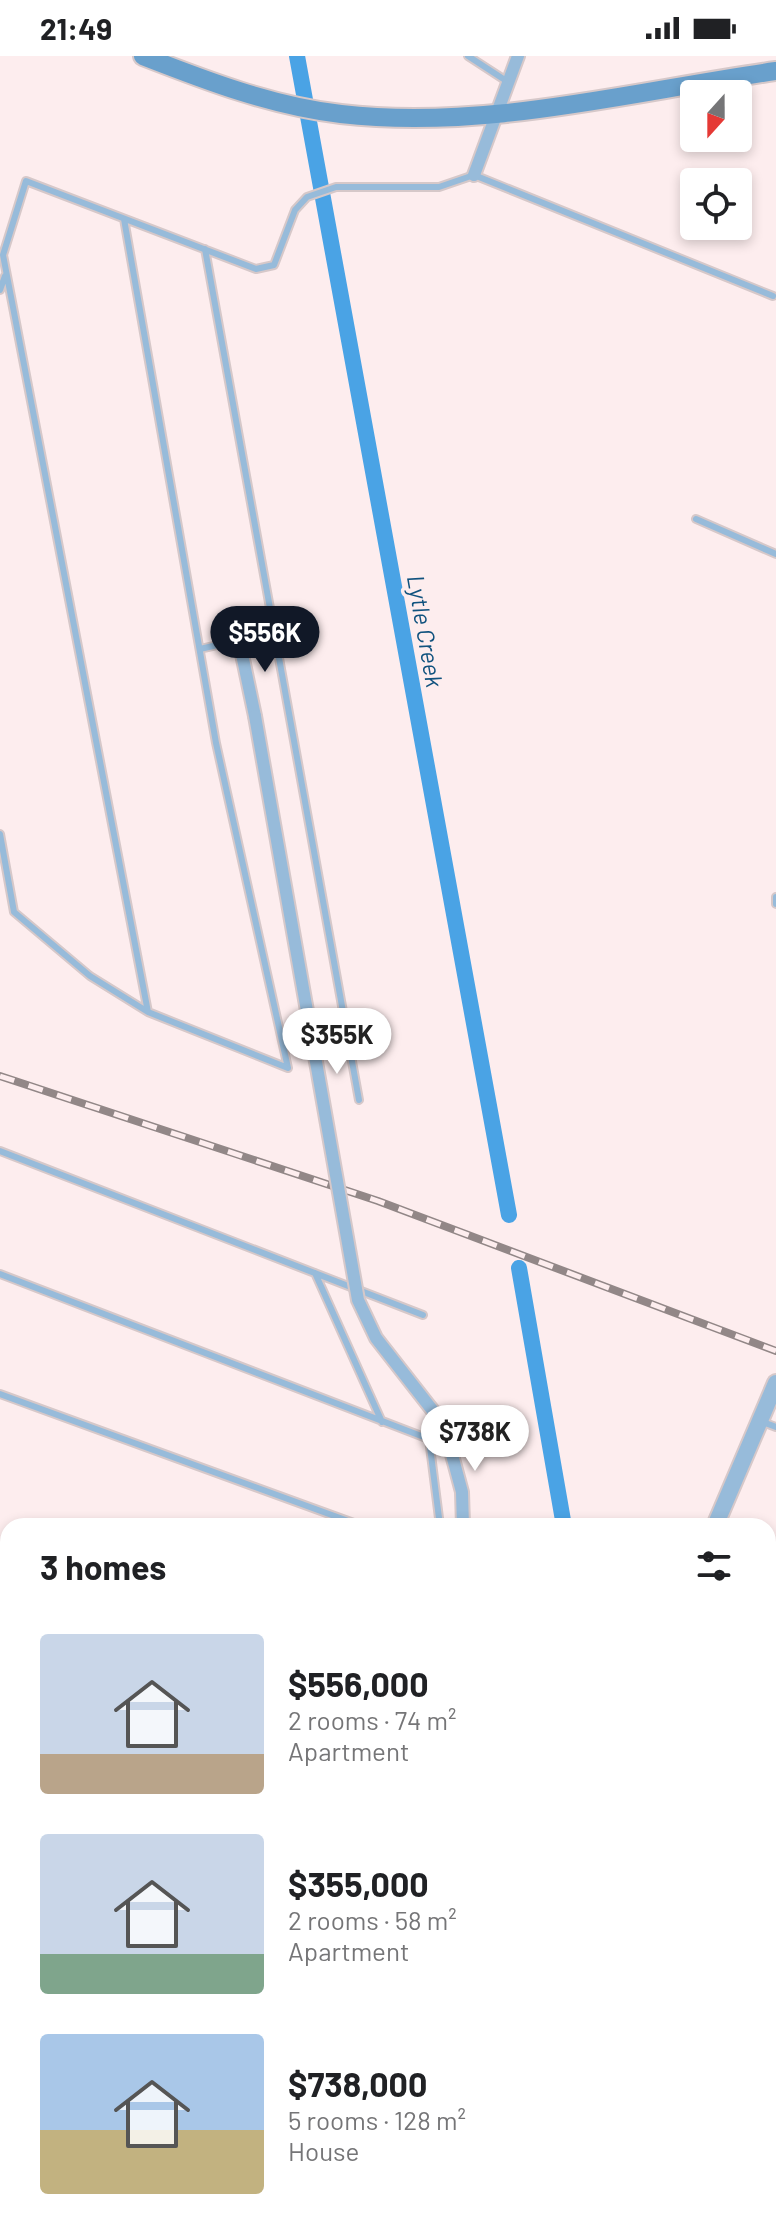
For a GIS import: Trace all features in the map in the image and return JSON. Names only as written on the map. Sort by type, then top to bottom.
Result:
[{"type":"main road","points":[[143,56],[246,95],[272,101],[339,114],[440,118],[496,114],[776,71]]},
{"type":"street","points":[[474,175],[518,56]]},
{"type":"street","points":[[239,640],[358,1300],[376,1338],[444,1425],[462,1492],[463,1518]]},
{"type":"street","points":[[719,1518],[768,1424],[776,1383]]},
{"type":"lane","points":[[468,56],[508,82]]},
{"type":"lane","points":[[148,1012],[3,255],[26,181],[256,269],[274,265],[295,210],[307,197],[336,187],[439,187],[474,175],[773,296]]},
{"type":"lane","points":[[0,834],[14,912],[90,976],[148,1012],[288,1068],[216,743],[124,219]]},
{"type":"lane","points":[[205,249],[359,1100]]},
{"type":"lane","points":[[0,290],[6,273]]},
{"type":"lane","points":[[696,519],[776,554]]},
{"type":"lane","points":[[200,649],[274,632]]},
{"type":"lane","points":[[776,897],[776,904]]},
{"type":"lane","points":[[0,1151],[423,1315]]},
{"type":"lane","points":[[315,1273],[382,1422]]},
{"type":"lane","points":[[0,1274],[429,1439],[439,1518]]},
{"type":"lane","points":[[0,1394],[340,1518]]},
{"type":"waterway","name":"Lytle Creek","points":[[297,56],[509,1215]]},
{"type":"waterway","name":"Lytle Creek","points":[[519,1268],[563,1518]]},
{"type":"railway","points":[[0,1076],[378,1201],[776,1351]]}]
